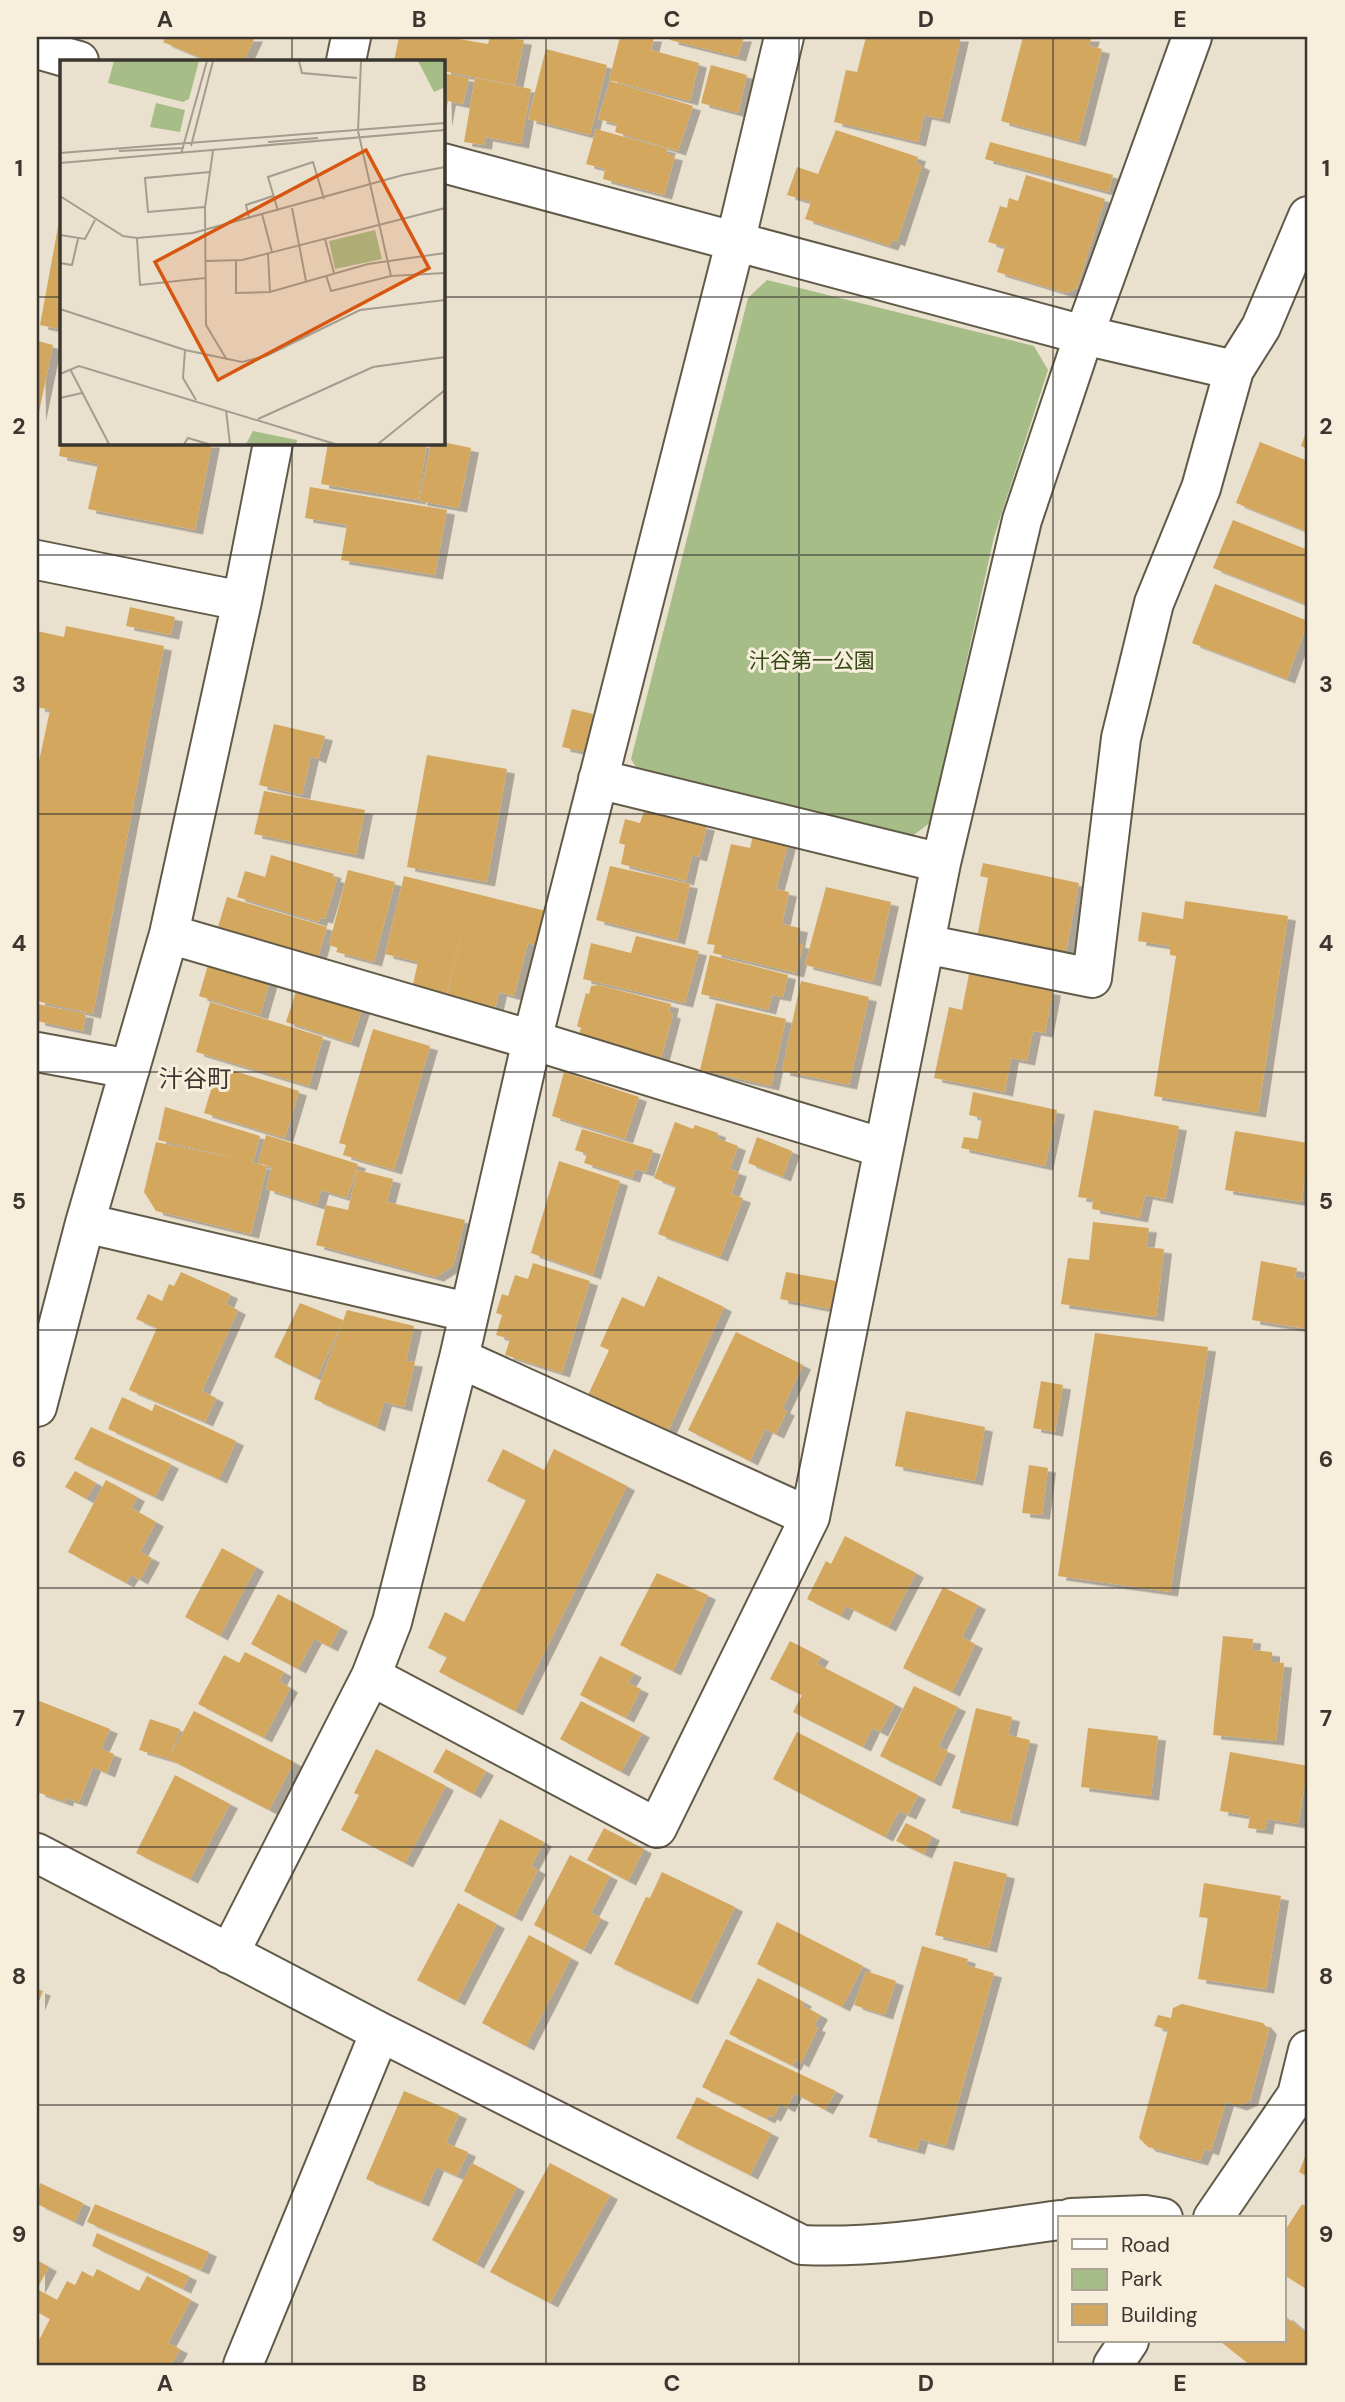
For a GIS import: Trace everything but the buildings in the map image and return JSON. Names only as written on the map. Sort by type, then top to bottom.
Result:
[{"type":"street","points":[[346,60],[351,37]]},
{"type":"street","points":[[229,1954],[370,1676],[392,1622],[458,1359],[532,1040],[735,243],[784,37]]},
{"type":"street","points":[[370,1676],[657,1828],[810,1517],[941,863],[1022,520],[1084,335],[1192,37]]},
{"type":"street","points":[[37,49],[76,60]]},
{"type":"street","points":[[444,163],[1084,335],[1234,370]]},
{"type":"street","points":[[925,944],[1092,978],[1121,738],[1154,603],[1200,488],[1234,370],[1261,327],[1308,216]]},
{"type":"street","points":[[37,1407],[43,1356],[85,1223],[169,934],[242,600],[273,444]]},
{"type":"street","points":[[37,560],[242,600]]},
{"type":"street","points":[[598,779],[941,863]]},
{"type":"street","points":[[169,934],[532,1040],[883,1148]]},
{"type":"street","points":[[37,1052],[130,1069]]},
{"type":"street","points":[[85,1223],[467,1312]]},
{"type":"street","points":[[458,1359],[810,1517]]},
{"type":"street","points":[[37,1853],[380,2032],[802,2245],[831,2247],[902,2241],[1058,2220]]},
{"type":"street","points":[[243,2365],[380,2032]]},
{"type":"street","points":[[1214,2216],[1297,2095],[1308,2050]]},
{"type":"street","points":[[1120,2216],[1151,2216]]},
{"type":"street","points":[[1112,2365],[1128,2342]]},
{"type":"green space","name":"汁谷第一公園","points":[[767,280],[1034,346],[1048,370],[994,537],[931,822],[911,837],[643,778],[631,759],[748,298]]},
{"type":"district","name":"汁谷町","points":[[195,1078]]}]
